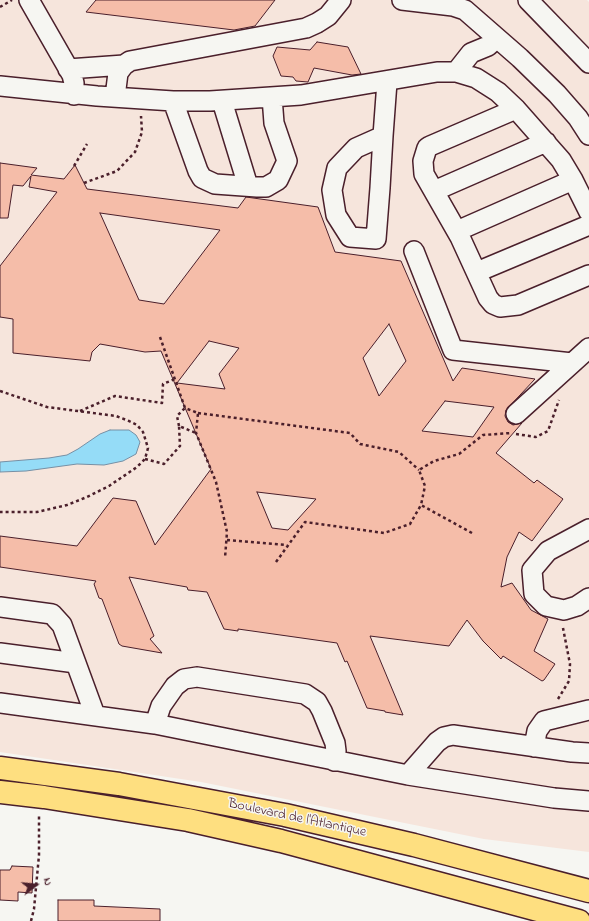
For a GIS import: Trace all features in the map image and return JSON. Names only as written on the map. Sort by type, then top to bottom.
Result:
[{"type":"main road","name":"Boulevard de l'Atlantique","points":[[0,768],[119,784],[285,815],[414,845],[589,891]]},
{"type":"main road","name":"Boulevard de l'Atlantique","points":[[0,792],[44,797],[172,818],[281,841],[578,921]]},
{"type":"lane","points":[[29,0],[68,69],[74,83],[74,94]]},
{"type":"lane","points":[[115,97],[118,73],[124,65],[130,61],[306,28],[328,16],[341,0]]},
{"type":"lane","points":[[402,0],[452,3],[465,10],[557,94],[578,118],[589,135]]},
{"type":"lane","points":[[528,0],[589,63]]},
{"type":"lane","points":[[456,72],[471,52],[488,46],[497,38]]},
{"type":"lane","points":[[68,69],[124,65]]},
{"type":"lane","points":[[0,86],[139,99],[222,101],[272,97],[386,82],[437,72],[456,72],[476,78],[498,92],[516,109],[546,142],[573,180],[589,212]]},
{"type":"lane","points":[[383,136],[356,148],[337,168],[332,190],[336,215],[350,237],[376,239],[383,136],[386,82]]},
{"type":"lane","points":[[173,101],[198,171],[202,178],[215,184],[266,186],[278,180],[286,167],[285,155],[274,123],[272,97]]},
{"type":"lane","points":[[222,101],[248,186]]},
{"type":"lane","points":[[516,109],[441,140],[427,148],[422,168],[424,174],[457,231],[492,304],[500,307],[518,305],[589,275]]},
{"type":"lane","points":[[434,191],[546,142]]},
{"type":"lane","points":[[457,231],[573,180]]},
{"type":"lane","points":[[477,272],[589,225]]},
{"type":"lane","points":[[414,251],[453,350],[572,363]]},
{"type":"lane","points":[[516,414],[589,348]]},
{"type":"lane","points":[[586,536],[548,550],[532,570],[534,594],[546,606],[559,610],[577,606],[589,598]]},
{"type":"lane","points":[[0,607],[52,614],[62,625],[95,716]]},
{"type":"lane","points":[[0,653],[76,663]]},
{"type":"lane","points":[[155,724],[161,706],[175,686],[184,679],[197,677],[305,694],[317,702],[322,712],[335,743],[336,751],[334,760]]},
{"type":"lane","points":[[0,703],[155,724],[408,775],[554,798],[589,801]]},
{"type":"lane","points":[[534,747],[537,732],[544,721],[589,710]]},
{"type":"lane","points":[[408,775],[437,742],[444,737],[453,735],[534,747],[589,753]]},
{"type":"path","points":[[0,7],[13,0]]},
{"type":"path","points":[[84,183],[117,171],[135,152],[142,132],[139,99]]},
{"type":"path","points":[[74,166],[87,144]]},
{"type":"path","points":[[160,337],[185,408],[198,413],[350,433],[360,444],[398,452],[419,470],[425,486],[421,505],[410,524],[384,534],[305,522],[276,562]]},
{"type":"path","points":[[80,411],[115,396],[162,403],[163,384],[174,379]]},
{"type":"path","points":[[0,391],[47,407],[116,416],[137,425],[147,440],[148,448],[145,459],[137,467],[109,486],[66,505],[37,512],[0,512]]},
{"type":"path","points":[[419,470],[434,461],[459,454],[482,435],[506,432],[536,437],[548,431],[560,397]]},
{"type":"path","points":[[145,459],[164,464],[180,446],[177,416],[185,408]]},
{"type":"path","points":[[198,413],[196,433],[216,482],[228,532],[225,558]]},
{"type":"path","points":[[179,426],[196,433]]},
{"type":"path","points":[[421,505],[472,533]]},
{"type":"path","points":[[227,540],[288,545]]},
{"type":"path","points":[[544,721],[569,681],[570,664],[559,610]]},
{"type":"path","points":[[31,921],[34,909],[39,855],[39,811]]},
{"type":"shaded area","points":[[0,0],[587,0],[589,2],[589,852],[484,839],[201,782],[0,752]]},
{"type":"water","points":[[110,430],[129,430],[136,435],[140,442],[136,454],[123,461],[104,465],[77,464],[26,471],[0,472],[0,462],[67,455],[100,434]]},
{"type":"building","points":[[96,0],[275,0],[255,26],[234,30],[86,12]]},
{"type":"building","points":[[317,42],[348,47],[361,74],[352,75],[314,68],[308,82],[296,81],[293,77],[281,76],[273,56],[277,47],[310,50]]},
{"type":"building","points":[[0,163],[37,168],[31,175],[64,179],[75,165],[87,189],[238,208],[246,197],[318,207],[335,252],[401,261],[453,381],[462,368],[535,379],[506,410],[505,416],[508,422],[513,425],[522,423],[496,453],[534,483],[537,480],[563,499],[532,541],[519,532],[507,557],[501,587],[512,583],[531,610],[548,619],[534,651],[555,664],[544,680],[542,681],[503,656],[501,659],[483,641],[467,620],[449,646],[370,636],[403,715],[385,712],[367,708],[347,661],[345,662],[337,643],[238,629],[238,631],[224,629],[207,592],[188,590],[187,587],[129,577],[154,636],[150,639],[162,653],[122,646],[119,644],[102,599],[99,598],[94,584],[96,581],[0,567],[0,536],[77,546],[113,498],[136,501],[155,545],[211,469],[161,351],[145,352],[100,344],[92,352],[90,361],[13,353],[13,319],[0,317],[0,266],[57,192],[29,187],[31,176],[23,186],[13,185],[8,218],[0,218]],"holes":[[[100,213],[220,230],[164,304],[139,300]],[[389,324],[406,361],[379,396],[363,358]],[[209,341],[239,348],[219,374],[225,389],[177,383]],[[445,401],[494,407],[473,437],[422,431]],[[257,492],[316,499],[288,530],[272,528]]]},
{"type":"building","points":[[12,866],[33,867],[32,893],[18,892],[18,901],[0,900],[0,870],[10,870]]},
{"type":"building","points":[[58,900],[94,900],[94,906],[160,909],[160,921],[58,921]]}]
